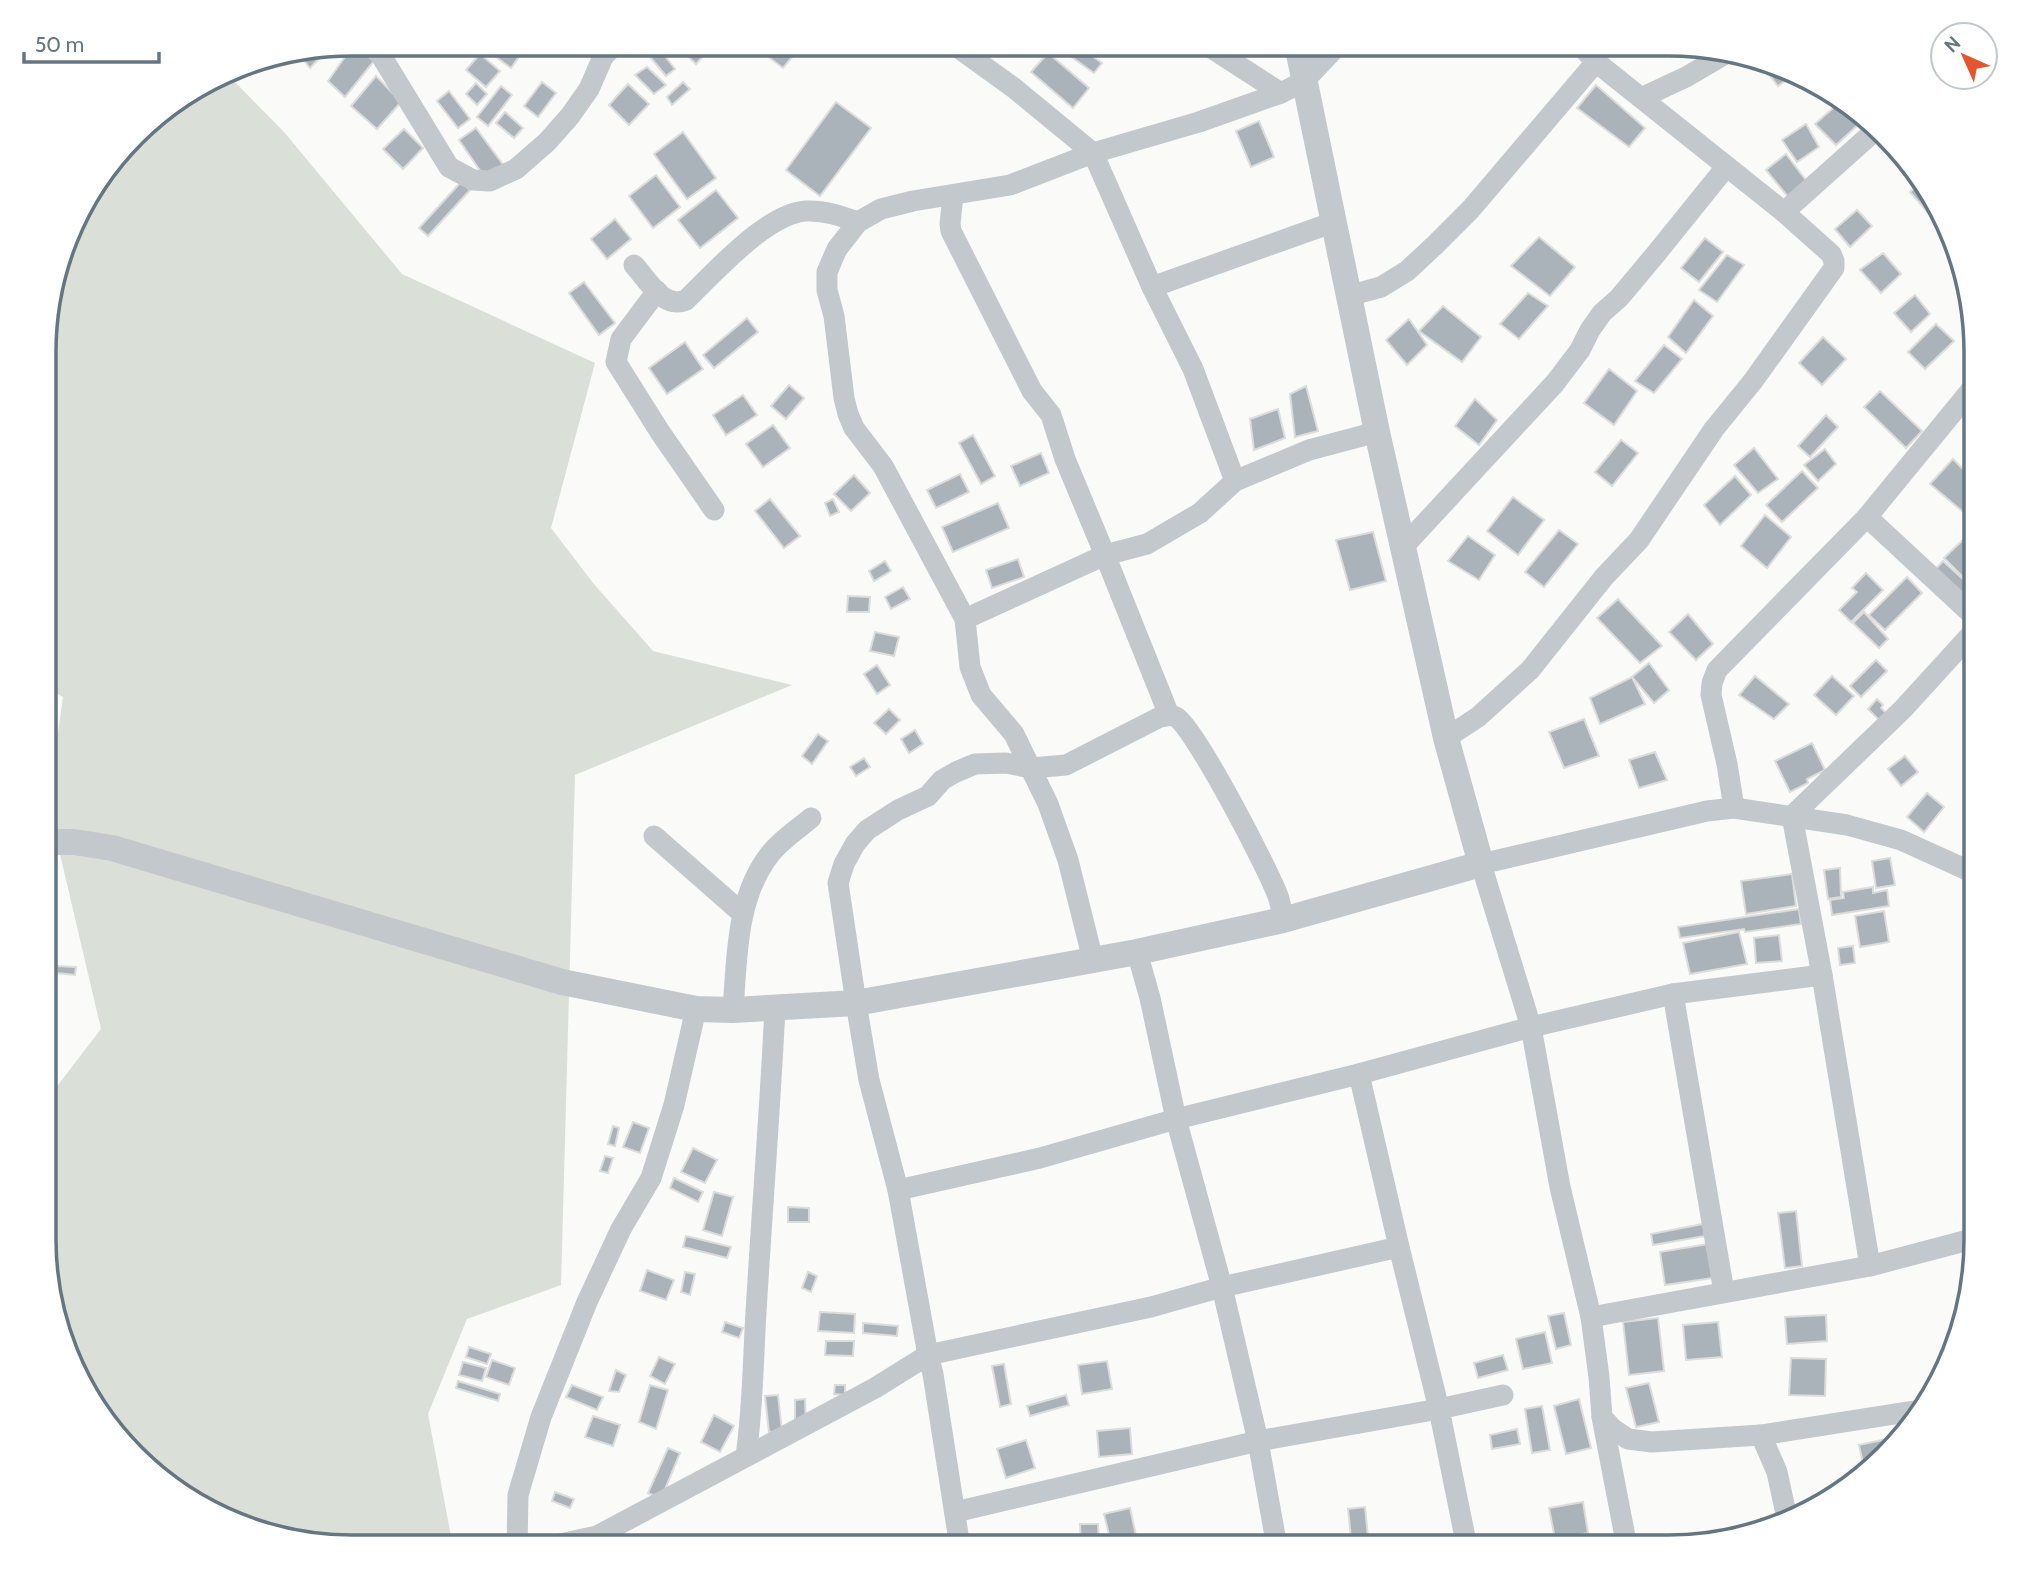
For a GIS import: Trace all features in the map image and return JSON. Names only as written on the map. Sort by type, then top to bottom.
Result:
[{"type":"street","points":[[381,56],[449,167],[473,180],[490,181],[516,169],[547,142],[570,116],[589,89],[599,56]]},
{"type":"street","points":[[970,56],[1093,152],[1152,287],[1193,369],[1234,481]]},
{"type":"street","points":[[1222,56],[1281,93]]},
{"type":"street","points":[[1299,56],[1377,432],[1446,737],[1480,864],[1531,1027],[1560,1187],[1591,1317],[1602,1417],[1625,1535]]},
{"type":"street","points":[[1093,960],[1068,860],[1048,804],[1014,734],[981,695],[974,681],[967,653],[965,619],[883,466],[854,428],[848,414],[834,316],[827,290],[827,272],[837,249],[858,222],[881,209],[1010,185],[1093,152],[1199,122],[1281,93],[1304,81],[1328,56]]},
{"type":"street","points":[[1446,737],[1478,717],[1530,670],[1604,577],[1639,540],[1714,429],[1753,381],[1829,277],[1835,261],[1831,254],[1784,212],[1590,56]]},
{"type":"street","points":[[1641,98],[1686,78],[1716,60]]},
{"type":"street","points":[[1348,296],[1381,287],[1406,271],[1435,245],[1471,209],[1596,62]]},
{"type":"street","points":[[1784,212],[1870,136]]},
{"type":"street","points":[[1403,547],[1555,383],[1580,350],[1602,313],[1619,298],[1726,167]]},
{"type":"street","points":[[953,195],[951,231],[1032,391],[1051,415],[1065,459],[1169,715]]},
{"type":"street","points":[[634,264],[666,301],[672,303],[686,300],[761,231],[785,217],[802,211],[825,211],[858,222]]},
{"type":"street","points":[[1152,287],[1334,222]]},
{"type":"street","points":[[657,291],[621,338],[616,362],[714,510]]},
{"type":"street","points":[[1734,808],[1711,695],[1717,670],[1867,517],[1964,399]]},
{"type":"street","points":[[965,619],[1105,555],[1147,544],[1200,513],[1234,481],[1309,450],[1377,432]]},
{"type":"street","points":[[1867,517],[1964,607]]},
{"type":"street","points":[[1792,816],[1903,709],[1964,642]]},
{"type":"street","points":[[958,1535],[933,1374],[898,1190],[869,1080],[838,883],[844,864],[867,830],[898,810],[928,796],[942,780],[956,772],[975,764],[1006,763],[1031,768],[1066,765],[1160,717],[1169,715],[1176,717],[1194,738],[1248,835],[1279,899],[1283,920]]},
{"type":"street","points":[[56,842],[113,848],[562,982],[696,1009],[733,1010],[856,1003],[1137,952],[1283,920],[1480,864],[1707,811],[1734,808],[1847,825],[1901,840],[1964,869]]},
{"type":"street","points":[[1792,816],[1822,975],[1870,1266]]},
{"type":"street","points":[[733,1010],[739,930],[750,891],[771,854],[811,818]]},
{"type":"street","points":[[654,836],[743,914]]},
{"type":"street","points":[[1137,952],[1150,998],[1176,1119],[1222,1287],[1258,1441],[1275,1535]]},
{"type":"street","points":[[898,1190],[1040,1158],[1176,1119],[1359,1074],[1531,1027],[1673,994],[1822,975]]},
{"type":"street","points":[[1673,994],[1724,1292]]},
{"type":"street","points":[[746,1456],[753,1407],[752,1366],[775,1008]]},
{"type":"street","points":[[517,1535],[518,1495],[541,1417],[587,1302],[621,1229],[651,1178],[674,1105],[696,1009]]},
{"type":"street","points":[[1359,1074],[1439,1409],[1465,1535]]},
{"type":"street","points":[[1591,1317],[1870,1266],[1964,1241]]},
{"type":"street","points":[[599,1535],[875,1388],[928,1355],[1138,1310],[1222,1287],[1399,1247]]},
{"type":"street","points":[[955,1512],[1258,1441],[1503,1395]]},
{"type":"street","points":[[1602,1417],[1613,1429],[1636,1441],[1761,1435],[1908,1412]]},
{"type":"street","points":[[1761,1435],[1777,1472],[1785,1510]]},
{"type":"shaded area","points":[[234,81],[284,132],[402,274],[595,363],[551,528],[593,583],[653,651],[792,685],[575,775],[561,1285],[467,1319],[428,1414],[451,1535],[352,1535],[313,1532],[275,1525],[221,1504],[172,1474],[129,1434],[106,1404],[87,1370],[66,1316],[56,1239],[56,1088],[101,1029],[56,837],[56,746],[63,697],[56,693],[56,352],[66,275],[96,204],[129,157],[157,129],[187,106]]},
{"type":"building","points":[[345,56],[368,56],[374,61],[345,97],[328,81]]},
{"type":"building","points":[[478,56],[482,56],[500,71],[486,87],[466,70]]},
{"type":"building","points":[[495,56],[520,56],[511,68]]},
{"type":"building","points":[[665,56],[675,69],[666,76],[651,58]]},
{"type":"building","points":[[687,56],[703,56],[696,64]]},
{"type":"building","points":[[767,56],[793,56],[783,68]]},
{"type":"building","points":[[1045,56],[1052,56],[1089,88],[1073,108],[1031,72]]},
{"type":"building","points":[[1070,56],[1092,56],[1102,63],[1094,73]]},
{"type":"building","points":[[319,58],[310,68],[304,60]]},
{"type":"building","points":[[647,67],[666,85],[654,94],[635,75]]},
{"type":"building","points":[[1769,74],[1785,81],[1778,86]]},
{"type":"building","points":[[376,76],[401,102],[377,129],[351,106]]},
{"type":"building","points":[[542,82],[556,93],[538,117],[524,106]]},
{"type":"building","points":[[683,82],[690,89],[672,105],[667,97]]},
{"type":"building","points":[[476,83],[487,94],[477,105],[466,94]]},
{"type":"building","points":[[628,84],[649,104],[629,125],[609,105]]},
{"type":"building","points":[[1596,85],[1645,128],[1629,147],[1577,108]]},
{"type":"building","points":[[501,86],[512,95],[488,126],[477,117]]},
{"type":"building","points":[[449,91],[470,119],[458,128],[437,101]]},
{"type":"building","points":[[836,102],[871,128],[820,196],[786,170]]},
{"type":"building","points":[[1834,107],[1858,125],[1836,145],[1815,124]]},
{"type":"building","points":[[505,112],[523,128],[514,138],[496,123]]},
{"type":"building","points":[[1259,121],[1274,157],[1251,167],[1236,131]]},
{"type":"building","points":[[1806,124],[1819,147],[1797,162],[1782,140]]},
{"type":"building","points":[[476,128],[504,166],[486,179],[459,140]]},
{"type":"building","points":[[404,129],[423,148],[403,169],[383,149]]},
{"type":"building","points":[[683,132],[716,178],[687,199],[654,154]]},
{"type":"building","points":[[1786,154],[1808,183],[1789,198],[1766,170]]},
{"type":"building","points":[[656,175],[680,207],[653,228],[629,196]]},
{"type":"building","points":[[461,182],[470,190],[428,236],[419,228]]},
{"type":"building","points":[[1915,188],[1929,214],[1910,192]]},
{"type":"building","points":[[716,190],[738,218],[700,248],[678,220]]},
{"type":"building","points":[[1857,210],[1872,226],[1850,247],[1835,229]]},
{"type":"building","points":[[615,219],[631,239],[607,259],[591,239]]},
{"type":"building","points":[[1539,237],[1575,267],[1550,296],[1511,266]]},
{"type":"building","points":[[1705,238],[1723,252],[1699,282],[1681,268]]},
{"type":"building","points":[[1883,253],[1901,274],[1881,293],[1860,270]]},
{"type":"building","points":[[1727,255],[1744,265],[1717,302],[1699,290]]},
{"type":"building","points":[[584,282],[615,323],[599,335],[569,293]]},
{"type":"building","points":[[1528,293],[1548,306],[1519,339],[1500,324]]},
{"type":"building","points":[[1915,295],[1930,314],[1911,332],[1894,313]]},
{"type":"building","points":[[1694,300],[1713,316],[1686,353],[1668,337]]},
{"type":"building","points":[[1443,306],[1481,337],[1462,362],[1419,331]]},
{"type":"building","points":[[747,318],[758,332],[714,368],[703,355]]},
{"type":"building","points":[[1409,319],[1427,345],[1407,365],[1386,340]]},
{"type":"building","points":[[1936,324],[1954,341],[1925,369],[1908,352]]},
{"type":"building","points":[[1823,337],[1846,359],[1822,385],[1799,363]]},
{"type":"building","points":[[685,342],[703,369],[667,394],[649,368]]},
{"type":"building","points":[[1664,345],[1682,359],[1654,393],[1635,381]]},
{"type":"building","points":[[1609,369],[1637,391],[1614,425],[1584,403]]},
{"type":"building","points":[[789,385],[804,398],[786,419],[771,406]]},
{"type":"building","points":[[1306,386],[1318,431],[1295,437],[1290,394]]},
{"type":"building","points":[[1880,391],[1922,431],[1906,448],[1864,407]]},
{"type":"building","points":[[743,395],[757,415],[726,435],[713,415]]},
{"type":"building","points":[[1475,399],[1497,420],[1479,445],[1455,426]]},
{"type":"building","points":[[1278,409],[1285,438],[1254,450],[1250,419]]},
{"type":"building","points":[[1826,415],[1838,427],[1810,457],[1798,446]]},
{"type":"building","points":[[773,425],[790,448],[763,467],[746,444]]},
{"type":"building","points":[[973,435],[995,476],[981,484],[959,443]]},
{"type":"building","points":[[1621,440],[1638,453],[1612,486],[1595,472]]},
{"type":"building","points":[[1754,448],[1778,479],[1758,493],[1734,465]]},
{"type":"building","points":[[1825,449],[1836,464],[1818,481],[1804,465]]},
{"type":"building","points":[[1041,453],[1049,473],[1020,486],[1011,466]]},
{"type":"building","points":[[1953,459],[1964,470],[1964,513],[1930,484]]},
{"type":"building","points":[[1802,471],[1818,488],[1782,522],[1766,505]]},
{"type":"building","points":[[960,474],[969,492],[936,508],[927,490]]},
{"type":"building","points":[[854,475],[870,493],[851,511],[834,494]]},
{"type":"building","points":[[1735,476],[1751,495],[1720,525],[1704,505]]},
{"type":"building","points":[[1513,497],[1544,520],[1518,555],[1487,531]]},
{"type":"building","points":[[770,499],[800,536],[784,548],[755,511]]},
{"type":"building","points":[[833,499],[839,512],[830,516],[825,503]]},
{"type":"building","points":[[998,503],[1009,528],[953,552],[942,527]]},
{"type":"building","points":[[1765,515],[1791,537],[1767,568],[1741,546]]},
{"type":"building","points":[[1559,530],[1578,544],[1544,587],[1525,572]]},
{"type":"building","points":[[1373,532],[1386,581],[1350,590],[1336,540]]},
{"type":"building","points":[[1468,536],[1495,555],[1479,580],[1448,561]]},
{"type":"building","points":[[1964,539],[1964,578],[1944,558]]},
{"type":"building","points":[[1018,559],[1024,577],[992,588],[986,570]]},
{"type":"building","points":[[885,561],[891,571],[874,581],[869,571]]},
{"type":"building","points":[[1943,561],[1964,580],[1964,600],[1933,572]]},
{"type":"building","points":[[1866,573],[1883,590],[1851,622],[1839,610],[1857,592],[1852,588]]},
{"type":"building","points":[[1907,577],[1922,593],[1885,630],[1869,615]]},
{"type":"building","points":[[903,587],[910,599],[891,609],[885,597]]},
{"type":"building","points":[[848,596],[870,597],[869,612],[847,612]]},
{"type":"building","points":[[1618,599],[1662,646],[1640,663],[1597,618]]},
{"type":"building","points":[[1864,612],[1888,639],[1879,648],[1853,623]]},
{"type":"building","points":[[1688,614],[1713,644],[1696,660],[1669,632]]},
{"type":"building","points":[[875,632],[899,637],[894,656],[870,651]]},
{"type":"building","points":[[1876,660],[1887,671],[1861,697],[1850,686]]},
{"type":"building","points":[[1649,663],[1669,690],[1654,703],[1632,677]]},
{"type":"building","points":[[877,665],[890,685],[877,694],[864,674]]},
{"type":"building","points":[[1755,676],[1789,704],[1774,719],[1739,695]]},
{"type":"building","points":[[1832,676],[1854,696],[1836,715],[1814,695]]},
{"type":"building","points":[[1632,677],[1645,704],[1600,724],[1590,698]]},
{"type":"building","points":[[1877,699],[1890,717],[1883,724],[1868,709]]},
{"type":"building","points":[[889,709],[900,720],[886,734],[874,723]]},
{"type":"building","points":[[1584,719],[1599,756],[1564,768],[1549,732]]},
{"type":"building","points":[[915,730],[923,744],[909,753],[901,739]]},
{"type":"building","points":[[818,734],[828,741],[812,764],[802,756]]},
{"type":"building","points":[[1812,743],[1825,770],[1790,792],[1775,761]]},
{"type":"building","points":[[1655,752],[1667,780],[1639,788],[1629,760]]},
{"type":"building","points":[[1905,756],[1918,772],[1901,786],[1888,769]]},
{"type":"building","points":[[864,758],[870,767],[856,776],[850,767]]},
{"type":"building","points":[[1927,793],[1944,807],[1924,832],[1907,817]]},
{"type":"building","points":[[1890,858],[1895,885],[1876,888],[1872,861]]},
{"type":"building","points":[[1840,868],[1841,897],[1828,899],[1824,870]]},
{"type":"building","points":[[1792,874],[1796,906],[1746,914],[1741,881]]},
{"type":"building","points":[[1873,887],[1873,893],[1887,890],[1889,906],[1832,915],[1830,900],[1844,898],[1843,892]]},
{"type":"building","points":[[1799,909],[1801,924],[1680,938],[1678,927]]},
{"type":"building","points":[[1884,911],[1889,942],[1860,947],[1855,916]]},
{"type":"building","points":[[1739,932],[1747,964],[1690,974],[1683,943]]},
{"type":"building","points":[[1779,935],[1782,961],[1756,963],[1754,938]]},
{"type":"building","points":[[1853,946],[1855,963],[1840,965],[1838,948]]},
{"type":"building","points":[[57,966],[76,967],[75,975],[57,973]]},
{"type":"building","points":[[633,1122],[649,1128],[640,1153],[623,1147]]},
{"type":"building","points":[[613,1126],[619,1128],[615,1146],[608,1144]]},
{"type":"building","points":[[693,1148],[717,1160],[705,1183],[681,1172]]},
{"type":"building","points":[[605,1156],[613,1158],[608,1173],[600,1171]]},
{"type":"building","points":[[674,1178],[703,1192],[698,1202],[670,1188]]},
{"type":"building","points":[[714,1192],[733,1197],[722,1236],[703,1230]]},
{"type":"building","points":[[788,1207],[809,1208],[809,1222],[788,1222]]},
{"type":"building","points":[[1796,1211],[1802,1266],[1785,1268],[1778,1213]]},
{"type":"building","points":[[1703,1224],[1705,1236],[1653,1245],[1651,1234]]},
{"type":"building","points":[[686,1236],[731,1247],[727,1258],[683,1247]]},
{"type":"building","points":[[1708,1244],[1713,1278],[1665,1285],[1660,1252]]},
{"type":"building","points":[[647,1270],[674,1280],[666,1300],[640,1291]]},
{"type":"building","points":[[685,1272],[695,1274],[690,1295],[681,1292]]},
{"type":"building","points":[[808,1272],[817,1276],[811,1292],[802,1288]]},
{"type":"building","points":[[820,1312],[855,1314],[854,1333],[818,1331]]},
{"type":"building","points":[[1564,1313],[1571,1345],[1556,1349],[1548,1316]]},
{"type":"building","points":[[1826,1315],[1827,1341],[1787,1344],[1785,1317]]},
{"type":"building","points":[[1658,1318],[1664,1371],[1629,1375],[1623,1322]]},
{"type":"building","points":[[725,1322],[743,1328],[739,1338],[722,1332]]},
{"type":"building","points":[[1718,1322],[1722,1357],[1686,1360],[1683,1325]]},
{"type":"building","points":[[863,1323],[898,1326],[897,1336],[863,1333]]},
{"type":"building","points":[[1545,1332],[1552,1363],[1523,1369],[1516,1339]]},
{"type":"building","points":[[826,1341],[854,1341],[853,1356],[825,1355]]},
{"type":"building","points":[[469,1347],[491,1354],[487,1364],[466,1357]]},
{"type":"building","points":[[1503,1355],[1508,1370],[1478,1378],[1474,1363]]},
{"type":"building","points":[[659,1357],[675,1364],[665,1384],[650,1376]]},
{"type":"building","points":[[1791,1358],[1826,1359],[1825,1396],[1789,1395]]},
{"type":"building","points":[[492,1360],[515,1368],[509,1385],[486,1377]]},
{"type":"building","points":[[1107,1361],[1112,1389],[1082,1394],[1078,1365]]},
{"type":"building","points":[[463,1362],[486,1368],[482,1381],[459,1375]]},
{"type":"building","points":[[1004,1364],[1011,1404],[1000,1407],[992,1366]]},
{"type":"building","points":[[616,1370],[626,1375],[619,1392],[609,1391]]},
{"type":"building","points":[[458,1381],[500,1394],[498,1401],[456,1388]]},
{"type":"building","points":[[1649,1383],[1659,1422],[1636,1427],[1626,1388]]},
{"type":"building","points":[[572,1385],[603,1397],[597,1410],[566,1397]]},
{"type":"building","points":[[650,1385],[668,1390],[656,1429],[639,1422]]},
{"type":"building","points":[[835,1385],[845,1385],[845,1395],[834,1394]]},
{"type":"building","points":[[778,1395],[782,1431],[769,1432],[765,1396]]},
{"type":"building","points":[[1066,1395],[1069,1405],[1030,1416],[1027,1406]]},
{"type":"building","points":[[805,1399],[806,1423],[795,1423],[795,1400]]},
{"type":"building","points":[[1579,1399],[1591,1448],[1566,1454],[1554,1406]]},
{"type":"building","points":[[1542,1406],[1550,1450],[1532,1453],[1525,1409]]},
{"type":"building","points":[[714,1415],[734,1426],[720,1452],[701,1442]]},
{"type":"building","points":[[593,1416],[620,1425],[613,1446],[585,1437]]},
{"type":"building","points":[[1130,1428],[1132,1454],[1099,1457],[1097,1431]]},
{"type":"building","points":[[1517,1429],[1520,1444],[1492,1449],[1490,1435]]},
{"type":"building","points":[[1886,1439],[1863,1462],[1859,1445]]},
{"type":"building","points":[[1026,1440],[1035,1468],[1006,1478],[997,1449]]},
{"type":"building","points":[[668,1448],[680,1453],[661,1499],[648,1493]]},
{"type":"building","points":[[555,1492],[574,1499],[570,1508],[552,1501]]},
{"type":"building","points":[[1583,1502],[1588,1533],[1554,1535],[1549,1508]]},
{"type":"building","points":[[1365,1507],[1368,1535],[1351,1535],[1348,1509]]},
{"type":"building","points":[[1130,1508],[1136,1535],[1109,1535],[1104,1514]]},
{"type":"building","points":[[1080,1524],[1098,1524],[1098,1535],[1080,1535]]}]
